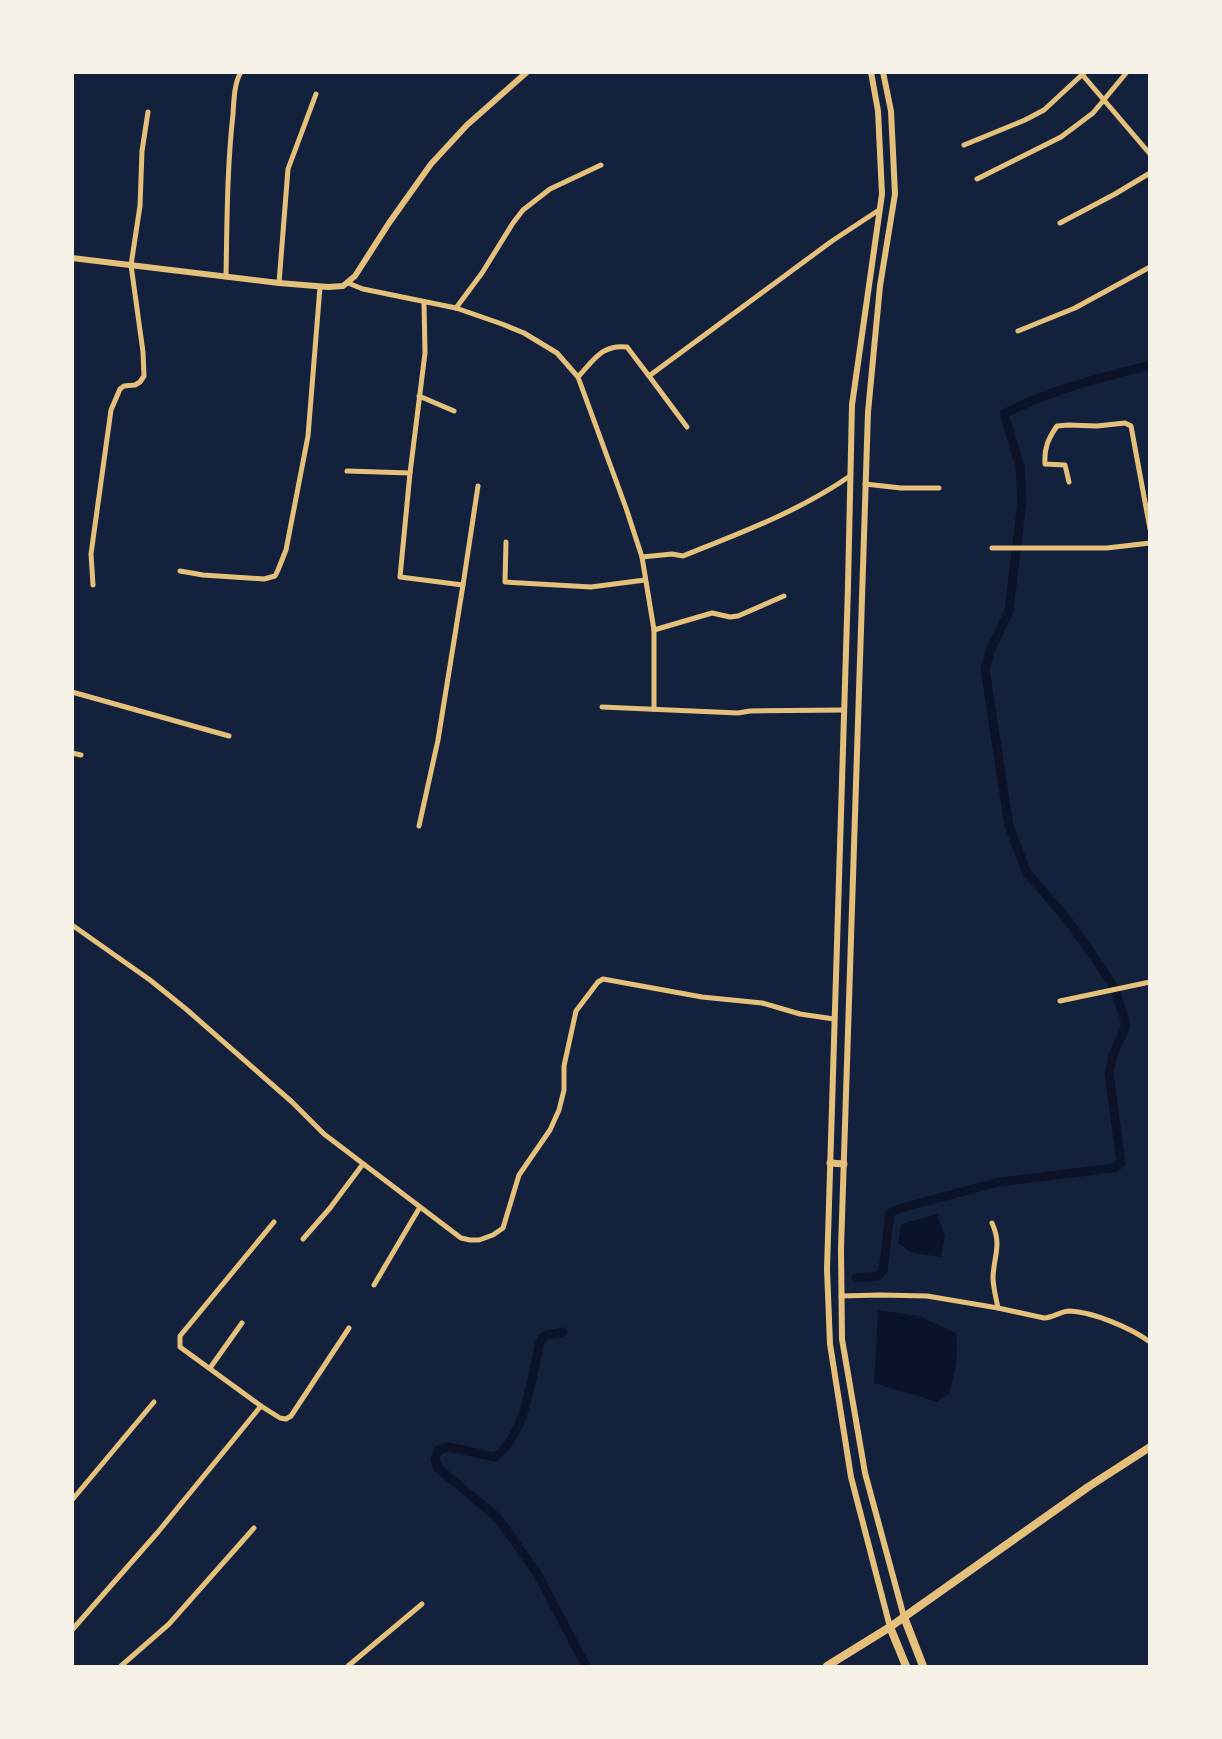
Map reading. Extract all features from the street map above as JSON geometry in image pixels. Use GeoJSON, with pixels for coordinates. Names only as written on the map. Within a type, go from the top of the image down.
{"type":"FeatureCollection","features":[{"type":"Feature","properties":{"kind":"main road"},"geometry":{"type":"LineString","coordinates":[[830,1163],[844,1164]]}},
{"type":"Feature","properties":{"kind":"main road"},"geometry":{"type":"LineString","coordinates":[[827,1666],[890,1627],[1088,1487],[1150,1447]]}},
{"type":"Feature","properties":{"kind":"main road"},"geometry":{"type":"LineString","coordinates":[[904,1617],[923,1666]]}},
{"type":"Feature","properties":{"kind":"main road"},"geometry":{"type":"LineString","coordinates":[[890,1627],[906,1666]]}},
{"type":"Feature","properties":{"kind":"street"},"geometry":{"type":"LineString","coordinates":[[226,277],[227,174],[234,101],[238,77],[241,72]]}},
{"type":"Feature","properties":{"kind":"street"},"geometry":{"type":"LineString","coordinates":[[72,258],[279,283],[336,287],[348,282],[355,276],[389,223],[431,164],[467,125],[527,72]]}},
{"type":"Feature","properties":{"kind":"street"},"geometry":{"type":"LineString","coordinates":[[871,72],[878,111],[882,194],[852,405],[827,1250],[830,1344],[851,1477],[890,1627]]}},
{"type":"Feature","properties":{"kind":"street"},"geometry":{"type":"LineString","coordinates":[[884,72],[891,111],[895,194],[880,286],[868,412],[841,1296],[842,1340],[865,1473],[904,1617]]}},
{"type":"Feature","properties":{"kind":"street"},"geometry":{"type":"LineString","coordinates":[[977,179],[1060,137],[1093,114],[1127,72]]}},
{"type":"Feature","properties":{"kind":"street"},"geometry":{"type":"LineString","coordinates":[[964,145],[1025,120],[1044,110],[1082,73],[1103,101],[1150,154]]}},
{"type":"Feature","properties":{"kind":"street"},"geometry":{"type":"LineString","coordinates":[[279,283],[288,169],[316,94]]}},
{"type":"Feature","properties":{"kind":"street"},"geometry":{"type":"LineString","coordinates":[[93,586],[91,554],[111,410],[120,389],[124,386],[140,382],[144,376],[143,352],[131,265],[140,206],[142,151],[148,112]]}},
{"type":"Feature","properties":{"kind":"street"},"geometry":{"type":"LineString","coordinates":[[456,308],[482,273],[523,210],[550,189],[601,165]]}},
{"type":"Feature","properties":{"kind":"street"},"geometry":{"type":"LineString","coordinates":[[1060,223],[1116,194],[1150,173]]}},
{"type":"Feature","properties":{"kind":"street"},"geometry":{"type":"LineString","coordinates":[[649,376],[832,241],[879,210]]}},
{"type":"Feature","properties":{"kind":"street"},"geometry":{"type":"LineString","coordinates":[[1018,331],[1075,308],[1150,267]]}},
{"type":"Feature","properties":{"kind":"street"},"geometry":{"type":"LineString","coordinates":[[348,282],[363,289],[456,308],[524,333],[556,353],[578,377],[642,556],[654,630],[654,709]]}},
{"type":"Feature","properties":{"kind":"street"},"geometry":{"type":"LineString","coordinates":[[180,570],[203,575],[264,579],[274,576],[278,570],[286,550],[308,436],[320,287]]}},
{"type":"Feature","properties":{"kind":"street"},"geometry":{"type":"LineString","coordinates":[[424,302],[424,353],[400,577],[464,585]]}},
{"type":"Feature","properties":{"kind":"street"},"geometry":{"type":"LineString","coordinates":[[578,377],[604,350],[616,346],[627,347],[687,427]]}},
{"type":"Feature","properties":{"kind":"street"},"geometry":{"type":"LineString","coordinates":[[419,396],[454,411]]}},
{"type":"Feature","properties":{"kind":"street"},"geometry":{"type":"LineString","coordinates":[[1069,482],[1065,464],[1045,464],[1044,451],[1057,426],[1097,426],[1125,423],[1131,426],[1150,529]]}},
{"type":"Feature","properties":{"kind":"street"},"geometry":{"type":"LineString","coordinates":[[346,471],[410,473]]}},
{"type":"Feature","properties":{"kind":"street"},"geometry":{"type":"LineString","coordinates":[[642,556],[672,554],[683,556],[761,526],[813,500],[850,476]]}},
{"type":"Feature","properties":{"kind":"street"},"geometry":{"type":"LineString","coordinates":[[865,484],[901,488],[939,488]]}},
{"type":"Feature","properties":{"kind":"street"},"geometry":{"type":"LineString","coordinates":[[419,826],[438,740],[464,585],[478,486]]}},
{"type":"Feature","properties":{"kind":"street"},"geometry":{"type":"LineString","coordinates":[[506,542],[505,582],[591,587],[645,580]]}},
{"type":"Feature","properties":{"kind":"street"},"geometry":{"type":"LineString","coordinates":[[992,548],[1106,548],[1150,543]]}},
{"type":"Feature","properties":{"kind":"street"},"geometry":{"type":"LineString","coordinates":[[654,630],[712,612],[730,617],[738,616],[784,596]]}},
{"type":"Feature","properties":{"kind":"street"},"geometry":{"type":"LineString","coordinates":[[72,692],[229,736]]}},
{"type":"Feature","properties":{"kind":"street"},"geometry":{"type":"LineString","coordinates":[[602,707],[738,713],[750,711],[844,710]]}},
{"type":"Feature","properties":{"kind":"street"},"geometry":{"type":"LineString","coordinates":[[72,752],[82,755]]}},
{"type":"Feature","properties":{"kind":"street"},"geometry":{"type":"LineString","coordinates":[[72,925],[150,980],[186,1009],[292,1102],[324,1134],[462,1238],[470,1240],[479,1240],[493,1235],[502,1228],[519,1175],[550,1130],[559,1110],[564,1090],[564,1066],[576,1011],[598,982],[603,979],[702,997],[762,1003],[800,1014],[834,1019]]}},
{"type":"Feature","properties":{"kind":"street"},"geometry":{"type":"LineString","coordinates":[[1060,1001],[1150,982]]}},
{"type":"Feature","properties":{"kind":"street"},"geometry":{"type":"LineString","coordinates":[[303,1239],[330,1208],[363,1164]]}},
{"type":"Feature","properties":{"kind":"street"},"geometry":{"type":"LineString","coordinates":[[374,1285],[420,1207]]}},
{"type":"Feature","properties":{"kind":"street"},"geometry":{"type":"LineString","coordinates":[[274,1222],[180,1336],[180,1347],[261,1406],[280,1418],[286,1419],[291,1416],[350,1328]]}},
{"type":"Feature","properties":{"kind":"street"},"geometry":{"type":"LineString","coordinates":[[992,1223],[996,1230],[998,1251],[993,1277],[998,1308]]}},
{"type":"Feature","properties":{"kind":"street"},"geometry":{"type":"LineString","coordinates":[[841,1296],[928,1296],[1044,1318],[1050,1318],[1063,1312],[1077,1312],[1095,1316],[1121,1326],[1150,1342]]}},
{"type":"Feature","properties":{"kind":"street"},"geometry":{"type":"LineString","coordinates":[[210,1368],[242,1324]]}},
{"type":"Feature","properties":{"kind":"street"},"geometry":{"type":"LineString","coordinates":[[72,1500],[154,1402]]}},
{"type":"Feature","properties":{"kind":"street"},"geometry":{"type":"LineString","coordinates":[[72,1630],[158,1532],[261,1406]]}},
{"type":"Feature","properties":{"kind":"street"},"geometry":{"type":"LineString","coordinates":[[121,1666],[169,1624],[254,1528]]}},
{"type":"Feature","properties":{"kind":"street"},"geometry":{"type":"LineString","coordinates":[[348,1666],[422,1604]]}},
{"type":"Feature","properties":{"kind":"water"},"geometry":{"type":"Polygon","coordinates":[[[937,1214],[945,1236],[941,1257],[912,1253],[898,1243],[901,1224],[937,1214]]]}},
{"type":"Feature","properties":{"kind":"water"},"geometry":{"type":"Polygon","coordinates":[[[878,1310],[919,1316],[956,1333],[956,1364],[949,1394],[937,1402],[874,1383],[878,1310]]]}},
{"type":"Feature","properties":{"kind":"waterway"},"geometry":{"type":"LineString","coordinates":[[1113,985],[1068,920],[1027,873],[1009,826],[985,669],[990,651],[1009,611],[1022,501],[1020,466],[1004,414],[1057,391],[1150,365]]}},
{"type":"Feature","properties":{"kind":"waterway"},"geometry":{"type":"LineString","coordinates":[[856,1278],[878,1276],[883,1271],[890,1213],[901,1208],[999,1182],[1114,1168],[1121,1163],[1109,1073],[1113,1055],[1125,1028],[1125,1020],[1116,993]]}},
{"type":"Feature","properties":{"kind":"waterway"},"geometry":{"type":"LineString","coordinates":[[563,1332],[545,1336],[540,1341],[529,1394],[519,1423],[505,1448],[495,1457],[449,1447],[438,1450],[435,1459],[438,1468],[498,1518],[538,1575],[586,1666]]}}]}
